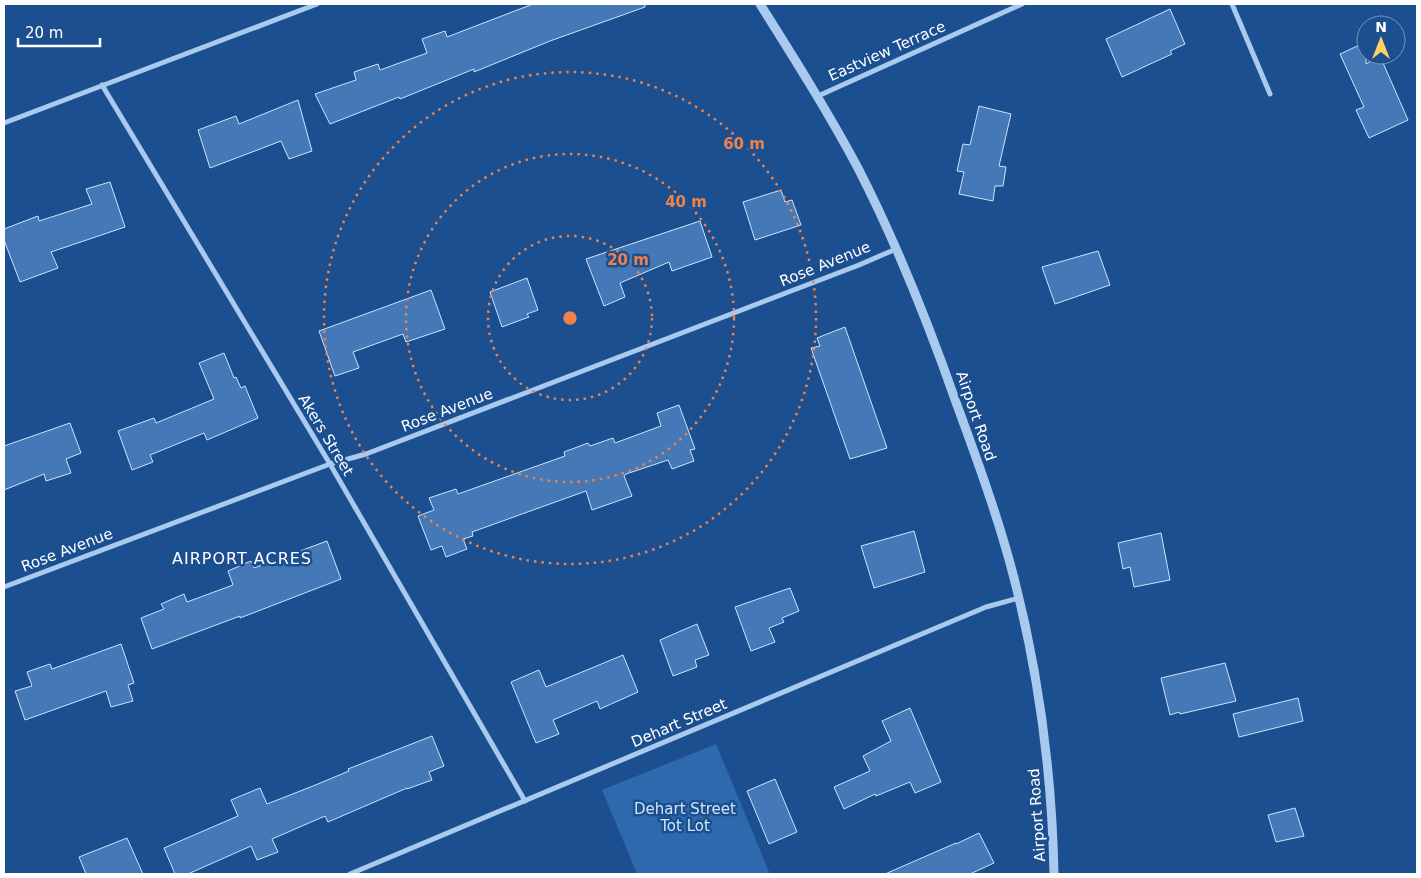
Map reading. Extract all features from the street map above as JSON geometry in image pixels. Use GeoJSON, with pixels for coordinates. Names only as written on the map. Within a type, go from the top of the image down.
{"type":"FeatureCollection","features":[{"type":"Feature","properties":{"kind":"street"},"geometry":{"type":"LineString","coordinates":[[4,122],[317,4]]}},
{"type":"Feature","properties":{"kind":"street","name":"Airport Road"},"geometry":{"type":"LineString","coordinates":[[760,4],[818,96],[858,169],[896,249],[942,362],[976,458],[1014,577],[1040,708],[1053,826],[1054,874]]}},
{"type":"Feature","properties":{"kind":"street","name":"Eastview Terrace"},"geometry":{"type":"LineString","coordinates":[[818,96],[1022,4]]}},
{"type":"Feature","properties":{"kind":"street"},"geometry":{"type":"LineString","coordinates":[[1232,4],[1270,94]]}},
{"type":"Feature","properties":{"kind":"street","name":"Akers Street"},"geometry":{"type":"LineString","coordinates":[[102,85],[330,464],[525,801]]}},
{"type":"Feature","properties":{"kind":"street","name":"Rose Avenue"},"geometry":{"type":"LineString","coordinates":[[4,587],[330,464],[375,451],[859,265],[896,249]]}},
{"type":"Feature","properties":{"kind":"street","name":"Dehart Street"},"geometry":{"type":"LineString","coordinates":[[350,874],[986,607],[1019,598]]}},
{"type":"Feature","properties":{"kind":"green space","name":"Dehart Street Tot Lot"},"geometry":{"type":"Polygon","coordinates":[[[716,744],[770,874],[637,874],[602,790],[716,744]]]}},
{"type":"Feature","properties":{"kind":"building"},"geometry":{"type":"Polygon","coordinates":[[[533,4],[645,4],[645,7],[330,124],[315,94],[356,80],[354,72],[378,64],[380,70],[427,53],[422,39],[445,31],[447,37],[533,4]]]}},
{"type":"Feature","properties":{"kind":"building"},"geometry":{"type":"Polygon","coordinates":[[[1170,9],[1185,44],[1170,51],[1172,54],[1122,77],[1106,39],[1170,9]]]}},
{"type":"Feature","properties":{"kind":"building"},"geometry":{"type":"Polygon","coordinates":[[[1356,47],[1356,65],[1384,65],[1408,120],[1369,138],[1356,110],[1364,107],[1340,54],[1356,47]]]}},
{"type":"Feature","properties":{"kind":"building"},"geometry":{"type":"Polygon","coordinates":[[[298,100],[312,151],[289,159],[281,141],[210,168],[198,130],[236,116],[239,124],[298,100]]]}},
{"type":"Feature","properties":{"kind":"building"},"geometry":{"type":"Polygon","coordinates":[[[979,106],[1011,114],[999,166],[1006,167],[1003,186],[995,186],[993,201],[959,194],[964,172],[957,171],[963,144],[970,145],[979,106]]]}},
{"type":"Feature","properties":{"kind":"building"},"geometry":{"type":"Polygon","coordinates":[[[110,182],[125,227],[51,252],[58,268],[20,282],[4,240],[4,229],[38,216],[39,221],[92,204],[86,189],[110,182]]]}},
{"type":"Feature","properties":{"kind":"building"},"geometry":{"type":"Polygon","coordinates":[[[781,190],[785,202],[792,200],[801,225],[755,240],[743,202],[781,190]]]}},
{"type":"Feature","properties":{"kind":"building"},"geometry":{"type":"Polygon","coordinates":[[[700,221],[712,257],[672,271],[669,262],[620,283],[625,297],[604,306],[586,259],[700,221]]]}},
{"type":"Feature","properties":{"kind":"building"},"geometry":{"type":"Polygon","coordinates":[[[1098,251],[1110,285],[1055,304],[1042,267],[1098,251]]]}},
{"type":"Feature","properties":{"kind":"building"},"geometry":{"type":"Polygon","coordinates":[[[527,278],[538,310],[527,314],[529,317],[502,327],[490,292],[527,278]]]}},
{"type":"Feature","properties":{"kind":"building"},"geometry":{"type":"Polygon","coordinates":[[[431,290],[445,329],[406,342],[403,334],[353,352],[359,368],[335,376],[319,331],[431,290]]]}},
{"type":"Feature","properties":{"kind":"building"},"geometry":{"type":"Polygon","coordinates":[[[845,327],[887,448],[850,459],[811,348],[820,346],[817,338],[845,327]]]}},
{"type":"Feature","properties":{"kind":"building"},"geometry":{"type":"Polygon","coordinates":[[[224,353],[234,378],[236,377],[241,388],[245,386],[258,418],[207,440],[204,433],[150,455],[153,462],[132,470],[118,431],[154,418],[156,423],[214,399],[199,363],[224,353]]]}},
{"type":"Feature","properties":{"kind":"building"},"geometry":{"type":"Polygon","coordinates":[[[679,405],[695,449],[690,450],[694,461],[672,469],[668,460],[626,474],[624,476],[632,496],[592,510],[586,491],[472,532],[473,536],[463,539],[467,549],[446,557],[442,546],[431,550],[418,516],[434,510],[429,498],[456,489],[458,494],[565,456],[564,452],[588,443],[590,446],[613,438],[615,443],[661,426],[657,413],[679,405]]]}},
{"type":"Feature","properties":{"kind":"building"},"geometry":{"type":"Polygon","coordinates":[[[70,423],[81,453],[66,459],[71,473],[46,481],[44,474],[4,490],[4,446],[70,423]]]}},
{"type":"Feature","properties":{"kind":"building"},"geometry":{"type":"Polygon","coordinates":[[[914,531],[925,572],[874,588],[861,546],[914,531]]]}},
{"type":"Feature","properties":{"kind":"building"},"geometry":{"type":"Polygon","coordinates":[[[1161,533],[1170,580],[1134,587],[1130,567],[1123,569],[1118,543],[1161,533]]]}},
{"type":"Feature","properties":{"kind":"building"},"geometry":{"type":"Polygon","coordinates":[[[327,541],[341,579],[152,649],[141,618],[164,609],[161,604],[184,594],[187,602],[233,585],[228,571],[251,561],[254,568],[327,541]]]}},
{"type":"Feature","properties":{"kind":"building"},"geometry":{"type":"Polygon","coordinates":[[[790,588],[799,611],[782,618],[784,622],[769,628],[775,642],[751,651],[735,607],[790,588]]]}},
{"type":"Feature","properties":{"kind":"building"},"geometry":{"type":"Polygon","coordinates":[[[697,624],[709,655],[695,660],[697,667],[673,676],[660,640],[697,624]]]}},
{"type":"Feature","properties":{"kind":"building"},"geometry":{"type":"Polygon","coordinates":[[[121,644],[134,683],[128,685],[133,701],[111,707],[106,691],[25,720],[15,691],[32,686],[27,672],[50,664],[52,669],[121,644]]]}},
{"type":"Feature","properties":{"kind":"building"},"geometry":{"type":"Polygon","coordinates":[[[623,655],[638,692],[600,709],[597,701],[553,720],[559,734],[536,743],[511,682],[539,670],[546,687],[623,655]]]}},
{"type":"Feature","properties":{"kind":"building"},"geometry":{"type":"Polygon","coordinates":[[[1225,663],[1236,701],[1170,715],[1161,678],[1225,663]]]}},
{"type":"Feature","properties":{"kind":"building"},"geometry":{"type":"Polygon","coordinates":[[[1298,698],[1303,721],[1239,737],[1233,714],[1298,698]]]}},
{"type":"Feature","properties":{"kind":"building"},"geometry":{"type":"Polygon","coordinates":[[[910,708],[941,782],[915,793],[910,782],[876,796],[875,794],[844,809],[834,787],[870,771],[863,756],[891,741],[882,721],[910,708]]]}},
{"type":"Feature","properties":{"kind":"building"},"geometry":{"type":"Polygon","coordinates":[[[432,736],[444,766],[429,772],[432,780],[407,788],[328,822],[325,816],[272,839],[278,852],[257,860],[251,846],[188,874],[175,874],[164,848],[238,816],[231,800],[260,788],[267,804],[432,736]]]}},
{"type":"Feature","properties":{"kind":"building"},"geometry":{"type":"Polygon","coordinates":[[[775,779],[797,832],[769,844],[747,791],[775,779]]]}},
{"type":"Feature","properties":{"kind":"building"},"geometry":{"type":"Polygon","coordinates":[[[1295,808],[1304,836],[1276,842],[1268,815],[1295,808]]]}},
{"type":"Feature","properties":{"kind":"building"},"geometry":{"type":"Polygon","coordinates":[[[979,833],[994,863],[970,874],[885,874],[956,844],[979,833]]]}},
{"type":"Feature","properties":{"kind":"building"},"geometry":{"type":"Polygon","coordinates":[[[127,838],[143,874],[86,874],[79,857],[127,838]]]}},
{"type":"Feature","properties":{"kind":"district","name":"AIRPORT ACRES"},"geometry":{"type":"Point","coordinates":[242,558]}}]}
